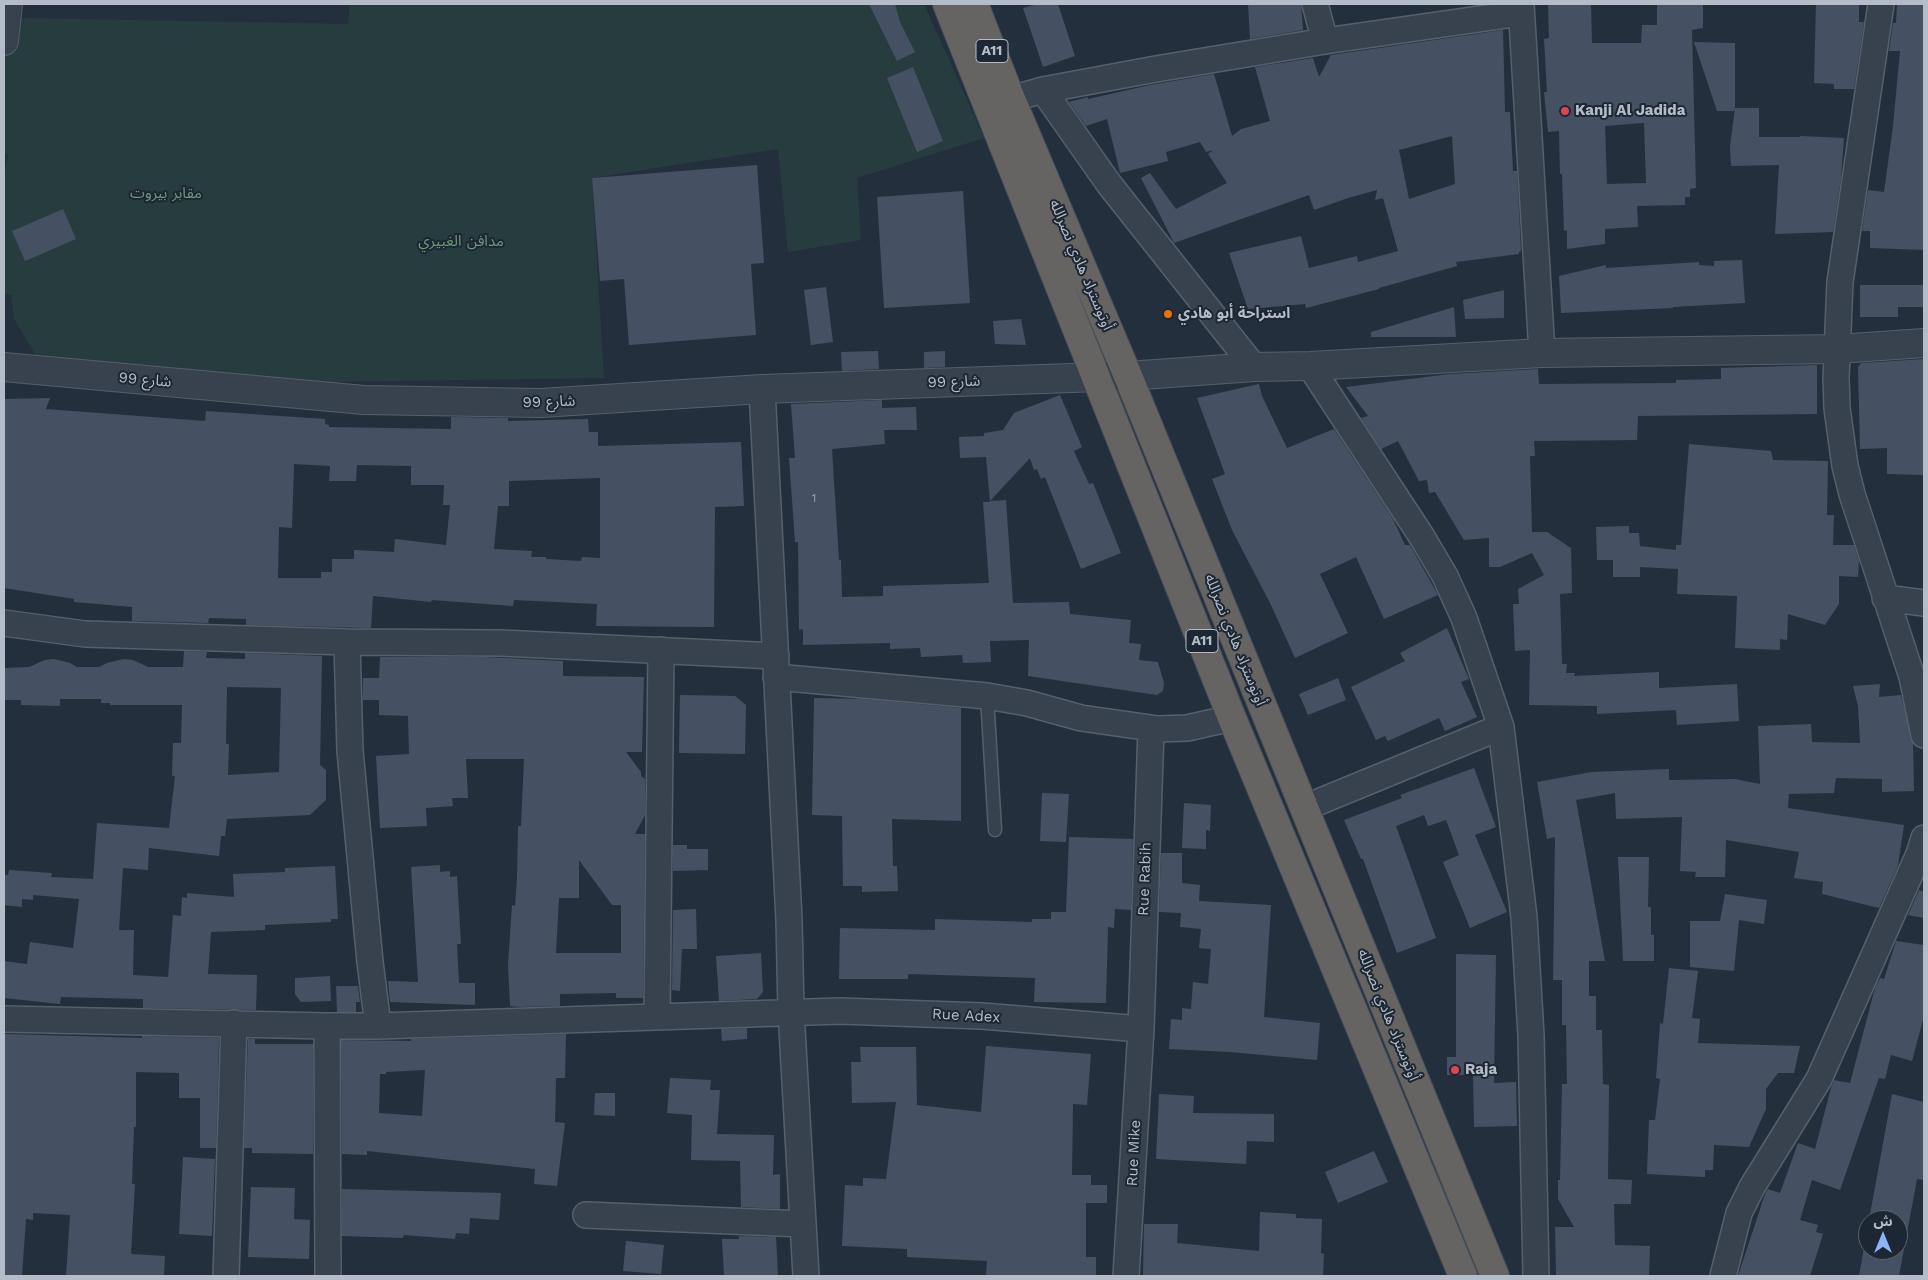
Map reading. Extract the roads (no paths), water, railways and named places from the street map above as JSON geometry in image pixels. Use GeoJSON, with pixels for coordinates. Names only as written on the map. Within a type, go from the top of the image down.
{"type":"FeatureCollection","features":[{"type":"Feature","properties":{"kind":"highway","name":"أوتوستراد هادي نصرالله"},"geometry":{"type":"LineString","coordinates":[[947,4],[1232,718],[1463,1276]]}},
{"type":"Feature","properties":{"kind":"highway","name":"أوتوستراد هادي نصرالله"},"geometry":{"type":"LineString","coordinates":[[974,4],[1011,99],[1128,376],[1495,1276]]}},
{"type":"Feature","properties":{"kind":"street"},"geometry":{"type":"LineString","coordinates":[[4,41],[8,4]]}},
{"type":"Feature","properties":{"kind":"street"},"geometry":{"type":"LineString","coordinates":[[1315,4],[1325,41]]}},
{"type":"Feature","properties":{"kind":"street"},"geometry":{"type":"LineString","coordinates":[[1881,4],[1840,282],[1837,408],[1845,466],[1852,494],[1912,677],[1924,735]]}},
{"type":"Feature","properties":{"kind":"street"},"geometry":{"type":"LineString","coordinates":[[1011,99],[1043,90],[1521,8],[1542,353]]}},
{"type":"Feature","properties":{"kind":"street"},"geometry":{"type":"LineString","coordinates":[[1043,90],[1109,184],[1254,367]]}},
{"type":"Feature","properties":{"kind":"street","name":"شارع 99"},"geometry":{"type":"LineString","coordinates":[[4,367],[364,400],[541,403],[762,390],[1128,376],[1254,367],[1310,366],[1542,353],[1838,349],[1924,342]]}},
{"type":"Feature","properties":{"kind":"street"},"geometry":{"type":"LineString","coordinates":[[1310,366],[1422,537],[1445,576],[1464,618],[1501,727],[1524,918],[1531,1035],[1536,1276]]}},
{"type":"Feature","properties":{"kind":"street"},"geometry":{"type":"LineString","coordinates":[[762,390],[789,920],[791,1011],[806,1276]]}},
{"type":"Feature","properties":{"kind":"street"},"geometry":{"type":"LineString","coordinates":[[1885,598],[1924,603]]}},
{"type":"Feature","properties":{"kind":"street"},"geometry":{"type":"LineString","coordinates":[[4,623],[85,634],[347,642],[501,643],[661,650],[987,696],[1028,703],[1081,718],[1151,729],[1187,728],[1232,718]]}},
{"type":"Feature","properties":{"kind":"street"},"geometry":{"type":"LineString","coordinates":[[347,642],[350,751],[378,1026]]}},
{"type":"Feature","properties":{"kind":"street"},"geometry":{"type":"LineString","coordinates":[[656,1016],[661,650]]}},
{"type":"Feature","properties":{"kind":"street"},"geometry":{"type":"LineString","coordinates":[[1304,808],[1501,727]]}},
{"type":"Feature","properties":{"kind":"street","name":"Rue Rabih"},"geometry":{"type":"LineString","coordinates":[[1140,1029],[1151,729]]}},
{"type":"Feature","properties":{"kind":"street"},"geometry":{"type":"LineString","coordinates":[[1722,1276],[1734,1227],[1742,1206],[1819,1079],[1919,854],[1924,838]]}},
{"type":"Feature","properties":{"kind":"street","name":"Rue Adex"},"geometry":{"type":"LineString","coordinates":[[4,1019],[378,1026],[791,1011],[840,1011],[982,1016],[1140,1029]]}},
{"type":"Feature","properties":{"kind":"street"},"geometry":{"type":"LineString","coordinates":[[226,1276],[234,1023]]}},
{"type":"Feature","properties":{"kind":"street"},"geometry":{"type":"LineString","coordinates":[[327,1026],[328,1276]]}},
{"type":"Feature","properties":{"kind":"street","name":"Rue Mike"},"geometry":{"type":"LineString","coordinates":[[1126,1276],[1140,1029]]}},
{"type":"Feature","properties":{"kind":"street"},"geometry":{"type":"LineString","coordinates":[[586,1215],[803,1224]]}},
{"type":"Feature","properties":{"kind":"lane"},"geometry":{"type":"LineString","coordinates":[[987,696],[995,830]]}},
{"type":"Feature","properties":{"kind":"place","name":"Kanji Al Jadida"},"geometry":{"type":"Point","coordinates":[1565,111]}},
{"type":"Feature","properties":{"kind":"place","name":"استراحة أبو هادي"},"geometry":{"type":"Point","coordinates":[1168,314]}},
{"type":"Feature","properties":{"kind":"place","name":"Raja"},"geometry":{"type":"Point","coordinates":[1455,1070]}},
{"type":"Feature","properties":{"kind":"park label","name":"مقابر بيروت"},"geometry":{"type":"Point","coordinates":[166,194]}},
{"type":"Feature","properties":{"kind":"park label","name":"مدافن الغبيري"},"geometry":{"type":"Point","coordinates":[461,242]}}]}
